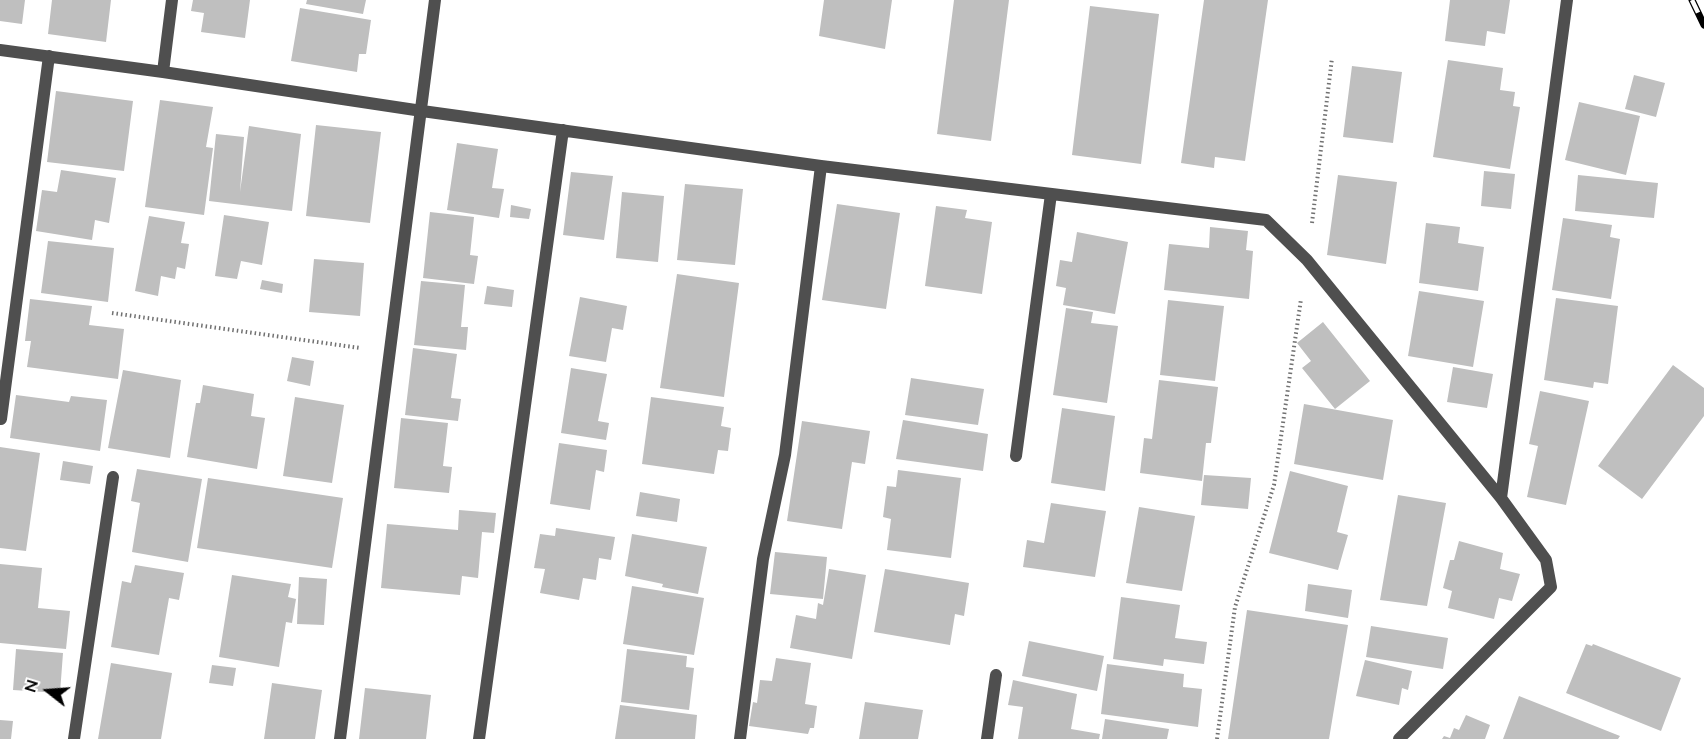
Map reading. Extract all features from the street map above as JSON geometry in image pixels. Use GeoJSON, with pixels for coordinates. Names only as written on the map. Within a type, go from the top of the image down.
{"type":"FeatureCollection","features":[{"type":"Feature","properties":{"kind":"street"},"geometry":{"type":"LineString","coordinates":[[163,72],[172,0]]}},
{"type":"Feature","properties":{"kind":"street"},"geometry":{"type":"LineString","coordinates":[[340,739],[435,0]]}},
{"type":"Feature","properties":{"kind":"street"},"geometry":{"type":"LineString","coordinates":[[1501,498],[1567,0]]}},
{"type":"Feature","properties":{"kind":"street"},"geometry":{"type":"LineString","coordinates":[[0,50],[821,166],[1266,220],[1307,260],[1501,498],[1546,560],[1551,587],[1399,739]]}},
{"type":"Feature","properties":{"kind":"street"},"geometry":{"type":"LineString","coordinates":[[1,419],[49,56]]}},
{"type":"Feature","properties":{"kind":"street"},"geometry":{"type":"LineString","coordinates":[[479,739],[563,130]]}},
{"type":"Feature","properties":{"kind":"street"},"geometry":{"type":"LineString","coordinates":[[740,739],[763,559],[785,455],[821,166]]}},
{"type":"Feature","properties":{"kind":"street"},"geometry":{"type":"LineString","coordinates":[[1016,456],[1051,194]]}},
{"type":"Feature","properties":{"kind":"street"},"geometry":{"type":"LineString","coordinates":[[74,739],[113,477]]}},
{"type":"Feature","properties":{"kind":"street"},"geometry":{"type":"LineString","coordinates":[[987,739],[996,675]]}},
{"type":"Feature","properties":{"kind":"path"},"geometry":{"type":"LineString","coordinates":[[1216,739],[1235,607],[1274,485],[1307,260],[1332,58]]}},
{"type":"Feature","properties":{"kind":"path"},"geometry":{"type":"LineString","coordinates":[[112,313],[390,353]]}},
{"type":"Feature","properties":{"kind":"building"},"geometry":{"type":"Polygon","coordinates":[[[0,0],[25,0],[22,24],[0,21],[0,0]]]}},
{"type":"Feature","properties":{"kind":"building"},"geometry":{"type":"Polygon","coordinates":[[[52,0],[111,0],[106,42],[48,34],[52,0]]]}},
{"type":"Feature","properties":{"kind":"building"},"geometry":{"type":"Polygon","coordinates":[[[193,0],[250,0],[245,38],[201,32],[204,13],[191,11],[193,0]]]}},
{"type":"Feature","properties":{"kind":"building"},"geometry":{"type":"Polygon","coordinates":[[[307,0],[366,0],[363,14],[306,4],[307,0]]]}},
{"type":"Feature","properties":{"kind":"building"},"geometry":{"type":"Polygon","coordinates":[[[824,0],[892,0],[885,49],[819,36],[824,0]]]}},
{"type":"Feature","properties":{"kind":"building"},"geometry":{"type":"Polygon","coordinates":[[[954,0],[1009,0],[991,141],[937,134],[954,0]]]}},
{"type":"Feature","properties":{"kind":"building"},"geometry":{"type":"Polygon","coordinates":[[[1204,0],[1268,0],[1245,161],[1215,157],[1214,168],[1181,163],[1204,0]]]}},
{"type":"Feature","properties":{"kind":"building"},"geometry":{"type":"Polygon","coordinates":[[[1450,0],[1510,0],[1505,34],[1487,31],[1485,46],[1445,41],[1450,0]]]}},
{"type":"Feature","properties":{"kind":"building"},"geometry":{"type":"Polygon","coordinates":[[[1090,6],[1159,14],[1141,164],[1072,155],[1090,6]]]}},
{"type":"Feature","properties":{"kind":"building"},"geometry":{"type":"Polygon","coordinates":[[[300,8],[371,20],[366,54],[359,54],[357,72],[291,61],[300,8]]]}},
{"type":"Feature","properties":{"kind":"building"},"geometry":{"type":"Polygon","coordinates":[[[1448,60],[1503,68],[1500,90],[1515,92],[1513,106],[1520,107],[1510,169],[1433,157],[1448,60]]]}},
{"type":"Feature","properties":{"kind":"building"},"geometry":{"type":"Polygon","coordinates":[[[1352,66],[1402,72],[1393,143],[1343,137],[1352,66]]]}},
{"type":"Feature","properties":{"kind":"building"},"geometry":{"type":"Polygon","coordinates":[[[1634,75],[1665,83],[1656,117],[1625,109],[1634,75]]]}},
{"type":"Feature","properties":{"kind":"building"},"geometry":{"type":"Polygon","coordinates":[[[56,91],[133,101],[124,171],[47,162],[56,91]]]}},
{"type":"Feature","properties":{"kind":"building"},"geometry":{"type":"Polygon","coordinates":[[[160,100],[213,107],[206,147],[213,148],[204,215],[145,207],[160,100]]]}},
{"type":"Feature","properties":{"kind":"building"},"geometry":{"type":"Polygon","coordinates":[[[1579,102],[1640,116],[1626,175],[1565,160],[1579,102]]]}},
{"type":"Feature","properties":{"kind":"building"},"geometry":{"type":"Polygon","coordinates":[[[316,125],[381,132],[370,223],[306,216],[316,125]]]}},
{"type":"Feature","properties":{"kind":"building"},"geometry":{"type":"Polygon","coordinates":[[[249,126],[301,134],[292,211],[209,201],[216,134],[244,137],[240,192],[249,126]]]}},
{"type":"Feature","properties":{"kind":"building"},"geometry":{"type":"Polygon","coordinates":[[[457,143],[498,149],[492,188],[504,189],[499,218],[447,210],[457,143]]]}},
{"type":"Feature","properties":{"kind":"building"},"geometry":{"type":"Polygon","coordinates":[[[61,170],[116,178],[109,223],[95,220],[92,240],[36,231],[42,190],[57,192],[61,170]]]}},
{"type":"Feature","properties":{"kind":"building"},"geometry":{"type":"Polygon","coordinates":[[[1484,171],[1515,174],[1511,209],[1481,206],[1484,171]]]}},
{"type":"Feature","properties":{"kind":"building"},"geometry":{"type":"Polygon","coordinates":[[[571,172],[613,176],[604,240],[563,235],[571,172]]]}},
{"type":"Feature","properties":{"kind":"building"},"geometry":{"type":"Polygon","coordinates":[[[1338,175],[1397,182],[1386,264],[1327,255],[1338,175]]]}},
{"type":"Feature","properties":{"kind":"building"},"geometry":{"type":"Polygon","coordinates":[[[1578,175],[1658,183],[1654,218],[1575,211],[1578,175]]]}},
{"type":"Feature","properties":{"kind":"building"},"geometry":{"type":"Polygon","coordinates":[[[685,184],[743,189],[735,265],[677,260],[685,184]]]}},
{"type":"Feature","properties":{"kind":"building"},"geometry":{"type":"Polygon","coordinates":[[[622,192],[664,196],[658,262],[616,258],[622,192]]]}},
{"type":"Feature","properties":{"kind":"building"},"geometry":{"type":"Polygon","coordinates":[[[837,204],[900,213],[886,309],[822,300],[837,204]]]}},
{"type":"Feature","properties":{"kind":"building"},"geometry":{"type":"Polygon","coordinates":[[[511,205],[531,209],[529,219],[510,217],[511,205]]]}},
{"type":"Feature","properties":{"kind":"building"},"geometry":{"type":"Polygon","coordinates":[[[936,206],[967,210],[965,218],[992,222],[982,294],[925,286],[936,206]]]}},
{"type":"Feature","properties":{"kind":"building"},"geometry":{"type":"Polygon","coordinates":[[[430,212],[474,217],[470,255],[478,256],[474,284],[423,278],[430,212]]]}},
{"type":"Feature","properties":{"kind":"building"},"geometry":{"type":"Polygon","coordinates":[[[224,215],[269,222],[262,265],[241,261],[237,279],[215,276],[224,215]]]}},
{"type":"Feature","properties":{"kind":"building"},"geometry":{"type":"Polygon","coordinates":[[[149,216],[185,222],[181,243],[189,244],[185,269],[177,267],[175,279],[161,276],[158,296],[135,291],[149,216]]]}},
{"type":"Feature","properties":{"kind":"building"},"geometry":{"type":"Polygon","coordinates":[[[1563,218],[1612,225],[1610,237],[1620,239],[1611,299],[1552,290],[1563,218]]]}},
{"type":"Feature","properties":{"kind":"building"},"geometry":{"type":"Polygon","coordinates":[[[1426,223],[1460,227],[1458,243],[1484,247],[1478,291],[1419,283],[1426,223]]]}},
{"type":"Feature","properties":{"kind":"building"},"geometry":{"type":"Polygon","coordinates":[[[1210,227],[1248,231],[1246,250],[1253,251],[1249,299],[1164,290],[1169,244],[1209,248],[1210,227]]]}},
{"type":"Feature","properties":{"kind":"building"},"geometry":{"type":"Polygon","coordinates":[[[1077,232],[1128,242],[1115,314],[1063,305],[1066,288],[1056,286],[1060,260],[1072,262],[1077,232]]]}},
{"type":"Feature","properties":{"kind":"building"},"geometry":{"type":"Polygon","coordinates":[[[48,241],[114,248],[108,302],[41,293],[48,241]]]}},
{"type":"Feature","properties":{"kind":"building"},"geometry":{"type":"Polygon","coordinates":[[[314,259],[364,263],[360,316],[309,312],[314,259]]]}},
{"type":"Feature","properties":{"kind":"building"},"geometry":{"type":"Polygon","coordinates":[[[677,274],[739,283],[724,397],[660,388],[677,274]]]}},
{"type":"Feature","properties":{"kind":"building"},"geometry":{"type":"Polygon","coordinates":[[[262,280],[283,284],[282,293],[260,289],[262,280]]]}},
{"type":"Feature","properties":{"kind":"building"},"geometry":{"type":"Polygon","coordinates":[[[421,281],[465,285],[461,327],[468,327],[466,350],[414,345],[421,281]]]}},
{"type":"Feature","properties":{"kind":"building"},"geometry":{"type":"Polygon","coordinates":[[[487,286],[514,290],[512,307],[484,304],[487,286]]]}},
{"type":"Feature","properties":{"kind":"building"},"geometry":{"type":"Polygon","coordinates":[[[1419,291],[1484,301],[1473,367],[1408,356],[1419,291]]]}},
{"type":"Feature","properties":{"kind":"building"},"geometry":{"type":"Polygon","coordinates":[[[580,297],[627,306],[623,330],[612,328],[606,362],[569,356],[580,297]]]}},
{"type":"Feature","properties":{"kind":"building"},"geometry":{"type":"Polygon","coordinates":[[[1556,298],[1618,306],[1608,384],[1594,382],[1593,388],[1544,380],[1556,298]]]}},
{"type":"Feature","properties":{"kind":"building"},"geometry":{"type":"Polygon","coordinates":[[[30,299],[92,306],[89,325],[124,329],[118,379],[27,367],[31,341],[25,341],[30,299]]]}},
{"type":"Feature","properties":{"kind":"building"},"geometry":{"type":"Polygon","coordinates":[[[1168,300],[1224,306],[1215,381],[1160,375],[1168,300]]]}},
{"type":"Feature","properties":{"kind":"building"},"geometry":{"type":"Polygon","coordinates":[[[1066,308],[1093,312],[1091,323],[1118,326],[1107,403],[1053,395],[1066,308]]]}},
{"type":"Feature","properties":{"kind":"building"},"geometry":{"type":"Polygon","coordinates":[[[1323,322],[1370,381],[1335,409],[1302,368],[1311,361],[1297,343],[1323,322]]]}},
{"type":"Feature","properties":{"kind":"building"},"geometry":{"type":"Polygon","coordinates":[[[413,348],[457,354],[451,398],[461,399],[458,421],[405,415],[413,348]]]}},
{"type":"Feature","properties":{"kind":"building"},"geometry":{"type":"Polygon","coordinates":[[[292,357],[314,361],[310,386],[287,381],[292,357]]]}},
{"type":"Feature","properties":{"kind":"building"},"geometry":{"type":"Polygon","coordinates":[[[1673,365],[1704,388],[1704,416],[1642,499],[1598,466],[1673,365]]]}},
{"type":"Feature","properties":{"kind":"building"},"geometry":{"type":"Polygon","coordinates":[[[1453,367],[1493,374],[1487,408],[1447,402],[1453,367]]]}},
{"type":"Feature","properties":{"kind":"building"},"geometry":{"type":"Polygon","coordinates":[[[571,368],[607,374],[598,421],[609,423],[606,440],[561,433],[571,368]]]}},
{"type":"Feature","properties":{"kind":"building"},"geometry":{"type":"Polygon","coordinates":[[[123,370],[181,380],[170,458],[108,448],[123,370]]]}},
{"type":"Feature","properties":{"kind":"building"},"geometry":{"type":"Polygon","coordinates":[[[911,378],[984,389],[978,425],[905,415],[911,378]]]}},
{"type":"Feature","properties":{"kind":"building"},"geometry":{"type":"Polygon","coordinates":[[[1159,380],[1218,387],[1211,443],[1206,443],[1202,481],[1140,473],[1144,438],[1152,439],[1159,380]]]}},
{"type":"Feature","properties":{"kind":"building"},"geometry":{"type":"Polygon","coordinates":[[[203,385],[254,394],[251,416],[265,418],[257,469],[187,457],[196,403],[200,403],[203,385]]]}},
{"type":"Feature","properties":{"kind":"building"},"geometry":{"type":"Polygon","coordinates":[[[1540,391],[1589,401],[1566,505],[1527,497],[1538,446],[1529,444],[1540,391]]]}},
{"type":"Feature","properties":{"kind":"building"},"geometry":{"type":"Polygon","coordinates":[[[16,395],[69,402],[71,396],[107,400],[100,451],[10,438],[16,395]]]}},
{"type":"Feature","properties":{"kind":"building"},"geometry":{"type":"Polygon","coordinates":[[[295,397],[344,405],[332,483],[283,476],[295,397]]]}},
{"type":"Feature","properties":{"kind":"building"},"geometry":{"type":"Polygon","coordinates":[[[651,397],[724,407],[721,426],[731,428],[728,451],[718,450],[714,474],[642,464],[651,397]]]}},
{"type":"Feature","properties":{"kind":"building"},"geometry":{"type":"Polygon","coordinates":[[[1304,404],[1393,420],[1383,480],[1294,464],[1304,404]]]}},
{"type":"Feature","properties":{"kind":"building"},"geometry":{"type":"Polygon","coordinates":[[[1062,408],[1115,416],[1105,491],[1051,483],[1062,408]]]}},
{"type":"Feature","properties":{"kind":"building"},"geometry":{"type":"Polygon","coordinates":[[[401,418],[448,423],[443,466],[452,467],[449,493],[394,488],[401,418]]]}},
{"type":"Feature","properties":{"kind":"building"},"geometry":{"type":"Polygon","coordinates":[[[903,420],[988,434],[983,471],[896,459],[903,420]]]}},
{"type":"Feature","properties":{"kind":"building"},"geometry":{"type":"Polygon","coordinates":[[[802,421],[870,431],[865,464],[852,462],[842,529],[787,521],[802,421]]]}},
{"type":"Feature","properties":{"kind":"building"},"geometry":{"type":"Polygon","coordinates":[[[559,443],[607,450],[604,472],[596,470],[590,510],[550,504],[559,443]]]}},
{"type":"Feature","properties":{"kind":"building"},"geometry":{"type":"Polygon","coordinates":[[[0,447],[40,453],[26,551],[0,548],[0,447]]]}},
{"type":"Feature","properties":{"kind":"building"},"geometry":{"type":"Polygon","coordinates":[[[63,461],[93,466],[90,484],[60,480],[63,461]]]}},
{"type":"Feature","properties":{"kind":"building"},"geometry":{"type":"Polygon","coordinates":[[[137,469],[202,479],[188,562],[132,552],[140,503],[131,501],[137,469]]]}},
{"type":"Feature","properties":{"kind":"building"},"geometry":{"type":"Polygon","coordinates":[[[898,470],[961,478],[951,558],[887,550],[891,519],[883,517],[887,486],[896,487],[898,470]]]}},
{"type":"Feature","properties":{"kind":"building"},"geometry":{"type":"Polygon","coordinates":[[[1290,471],[1348,486],[1337,532],[1348,535],[1338,570],[1269,553],[1290,471]]]}},
{"type":"Feature","properties":{"kind":"building"},"geometry":{"type":"Polygon","coordinates":[[[1204,475],[1251,478],[1248,509],[1201,505],[1204,475]]]}},
{"type":"Feature","properties":{"kind":"building"},"geometry":{"type":"Polygon","coordinates":[[[208,478],[343,498],[332,568],[197,548],[208,478]]]}},
{"type":"Feature","properties":{"kind":"building"},"geometry":{"type":"Polygon","coordinates":[[[640,492],[680,499],[677,522],[636,516],[640,492]]]}},
{"type":"Feature","properties":{"kind":"building"},"geometry":{"type":"Polygon","coordinates":[[[1398,495],[1446,503],[1427,606],[1380,600],[1398,495]]]}},
{"type":"Feature","properties":{"kind":"building"},"geometry":{"type":"Polygon","coordinates":[[[1051,503],[1106,511],[1095,577],[1023,567],[1027,540],[1044,543],[1051,503]]]}},
{"type":"Feature","properties":{"kind":"building"},"geometry":{"type":"Polygon","coordinates":[[[1139,507],[1195,516],[1182,591],[1126,583],[1139,507]]]}},
{"type":"Feature","properties":{"kind":"building"},"geometry":{"type":"Polygon","coordinates":[[[459,510],[496,513],[494,533],[482,532],[478,578],[462,576],[460,595],[381,588],[387,524],[458,530],[459,510]]]}},
{"type":"Feature","properties":{"kind":"building"},"geometry":{"type":"Polygon","coordinates":[[[556,528],[615,537],[611,560],[599,558],[596,580],[583,578],[579,600],[540,593],[545,569],[534,568],[540,534],[555,536],[556,528]]]}},
{"type":"Feature","properties":{"kind":"building"},"geometry":{"type":"Polygon","coordinates":[[[632,534],[707,547],[698,594],[662,587],[663,584],[625,576],[632,534]]]}},
{"type":"Feature","properties":{"kind":"building"},"geometry":{"type":"Polygon","coordinates":[[[1459,541],[1503,553],[1500,569],[1520,574],[1512,601],[1499,598],[1494,619],[1448,608],[1452,591],[1443,588],[1450,560],[1454,560],[1459,541]]]}},
{"type":"Feature","properties":{"kind":"building"},"geometry":{"type":"Polygon","coordinates":[[[775,552],[827,557],[823,599],[770,594],[775,552]]]}},
{"type":"Feature","properties":{"kind":"building"},"geometry":{"type":"Polygon","coordinates":[[[0,564],[42,568],[38,608],[70,611],[66,649],[0,643],[0,564]]]}},
{"type":"Feature","properties":{"kind":"building"},"geometry":{"type":"Polygon","coordinates":[[[135,565],[184,573],[179,600],[169,598],[159,655],[111,647],[122,581],[131,583],[135,565]]]}},
{"type":"Feature","properties":{"kind":"building"},"geometry":{"type":"Polygon","coordinates":[[[829,569],[866,575],[852,659],[790,648],[796,615],[816,619],[818,603],[823,605],[829,569]]]}},
{"type":"Feature","properties":{"kind":"building"},"geometry":{"type":"Polygon","coordinates":[[[885,569],[969,583],[964,616],[955,614],[950,645],[874,632],[885,569]]]}},
{"type":"Feature","properties":{"kind":"building"},"geometry":{"type":"Polygon","coordinates":[[[232,575],[291,584],[288,597],[296,599],[292,623],[286,622],[279,667],[219,657],[232,575]]]}},
{"type":"Feature","properties":{"kind":"building"},"geometry":{"type":"Polygon","coordinates":[[[299,577],[327,579],[324,625],[297,624],[299,577]]]}},
{"type":"Feature","properties":{"kind":"building"},"geometry":{"type":"Polygon","coordinates":[[[1308,584],[1352,590],[1348,618],[1305,611],[1308,584]]]}},
{"type":"Feature","properties":{"kind":"building"},"geometry":{"type":"Polygon","coordinates":[[[632,586],[704,598],[694,655],[623,644],[632,586]]]}},
{"type":"Feature","properties":{"kind":"building"},"geometry":{"type":"Polygon","coordinates":[[[1121,597],[1180,605],[1175,638],[1207,642],[1204,664],[1164,659],[1163,666],[1113,659],[1121,597]]]}},
{"type":"Feature","properties":{"kind":"building"},"geometry":{"type":"Polygon","coordinates":[[[1247,610],[1348,625],[1329,739],[1228,739],[1247,610]]]}},
{"type":"Feature","properties":{"kind":"building"},"geometry":{"type":"Polygon","coordinates":[[[1371,626],[1448,638],[1443,669],[1366,657],[1371,626]]]}},
{"type":"Feature","properties":{"kind":"building"},"geometry":{"type":"Polygon","coordinates":[[[1029,641],[1104,656],[1097,691],[1022,676],[1029,641]]]}},
{"type":"Feature","properties":{"kind":"building"},"geometry":{"type":"Polygon","coordinates":[[[1586,644],[1592,646],[1593,644],[1681,678],[1661,731],[1566,693],[1586,644]]]}},
{"type":"Feature","properties":{"kind":"building"},"geometry":{"type":"Polygon","coordinates":[[[16,649],[63,653],[60,693],[13,690],[16,649]]]}},
{"type":"Feature","properties":{"kind":"building"},"geometry":{"type":"Polygon","coordinates":[[[627,649],[687,656],[686,667],[694,668],[689,710],[621,702],[627,649]]]}},
{"type":"Feature","properties":{"kind":"building"},"geometry":{"type":"Polygon","coordinates":[[[776,658],[811,663],[805,704],[817,706],[814,728],[810,728],[808,734],[749,726],[753,702],[757,703],[760,680],[772,681],[776,658]]]}},
{"type":"Feature","properties":{"kind":"building"},"geometry":{"type":"Polygon","coordinates":[[[1365,660],[1412,671],[1408,690],[1402,688],[1399,705],[1356,696],[1365,660]]]}},
{"type":"Feature","properties":{"kind":"building"},"geometry":{"type":"Polygon","coordinates":[[[111,663],[172,673],[161,739],[98,739],[111,663]]]}},
{"type":"Feature","properties":{"kind":"building"},"geometry":{"type":"Polygon","coordinates":[[[1107,664],[1184,674],[1183,687],[1202,689],[1198,727],[1101,714],[1107,664]]]}},
{"type":"Feature","properties":{"kind":"building"},"geometry":{"type":"Polygon","coordinates":[[[212,665],[236,668],[233,686],[209,683],[212,665]]]}},
{"type":"Feature","properties":{"kind":"building"},"geometry":{"type":"Polygon","coordinates":[[[1013,680],[1077,694],[1071,729],[1100,734],[1099,739],[1018,739],[1023,707],[1008,705],[1013,680]]]}},
{"type":"Feature","properties":{"kind":"building"},"geometry":{"type":"Polygon","coordinates":[[[272,683],[322,690],[315,739],[264,739],[272,683]]]}},
{"type":"Feature","properties":{"kind":"building"},"geometry":{"type":"Polygon","coordinates":[[[365,688],[431,695],[426,739],[359,739],[365,688]]]}},
{"type":"Feature","properties":{"kind":"building"},"geometry":{"type":"Polygon","coordinates":[[[1519,696],[1620,736],[1618,739],[1503,739],[1519,696]]]}},
{"type":"Feature","properties":{"kind":"building"},"geometry":{"type":"Polygon","coordinates":[[[865,702],[923,710],[918,739],[859,739],[865,702]]]}},
{"type":"Feature","properties":{"kind":"building"},"geometry":{"type":"Polygon","coordinates":[[[620,705],[697,715],[695,739],[615,739],[620,705]]]}},
{"type":"Feature","properties":{"kind":"building"},"geometry":{"type":"Polygon","coordinates":[[[1466,715],[1490,725],[1485,739],[1442,739],[1444,736],[1450,738],[1454,728],[1459,730],[1466,715]]]}},
{"type":"Feature","properties":{"kind":"building"},"geometry":{"type":"Polygon","coordinates":[[[1105,719],[1169,729],[1167,739],[1102,739],[1105,719]]]}},
{"type":"Feature","properties":{"kind":"building"},"geometry":{"type":"Polygon","coordinates":[[[0,720],[13,721],[11,739],[0,739],[0,720]]]}},
{"type":"Feature","properties":{"kind":"railway"},"geometry":{"type":"LineString","coordinates":[[1692,0],[1704,25]]}}]}
